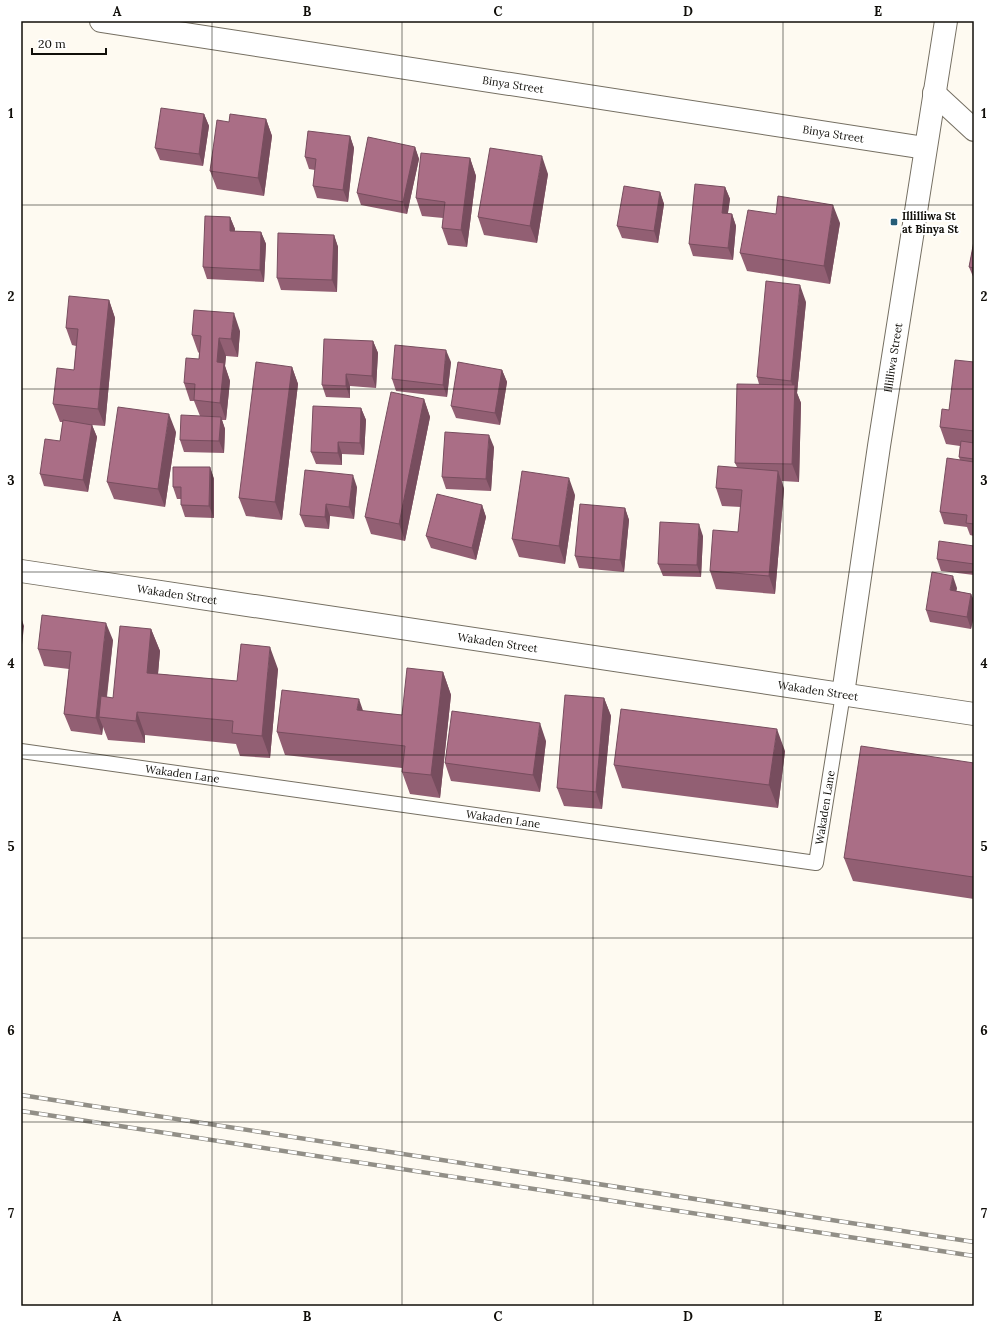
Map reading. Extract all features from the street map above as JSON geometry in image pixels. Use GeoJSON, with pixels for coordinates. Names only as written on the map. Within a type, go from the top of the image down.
{"type":"FeatureCollection","features":[{"type":"Feature","properties":{"kind":"street","name":"Binya Street"},"geometry":{"type":"LineString","coordinates":[[101,21],[926,148]]}},
{"type":"Feature","properties":{"kind":"street","name":"Illilliwa Street"},"geometry":{"type":"LineString","coordinates":[[843,694],[879,446],[946,21]]}},
{"type":"Feature","properties":{"kind":"street"},"geometry":{"type":"LineString","coordinates":[[934,94],[974,130]]}},
{"type":"Feature","properties":{"kind":"street","name":"Wakaden Street"},"geometry":{"type":"LineString","coordinates":[[21,571],[974,714]]}},
{"type":"Feature","properties":{"kind":"lane","name":"Wakaden Lane"},"geometry":{"type":"LineString","coordinates":[[21,751],[816,863],[843,694]]}},
{"type":"Feature","properties":{"kind":"building"},"geometry":{"type":"Polygon","coordinates":[[[161,108],[204,114],[199,154],[155,148],[161,108]]]}},
{"type":"Feature","properties":{"kind":"building"},"geometry":{"type":"Polygon","coordinates":[[[230,114],[266,119],[258,178],[210,171],[217,120],[229,122],[230,114]]]}},
{"type":"Feature","properties":{"kind":"building"},"geometry":{"type":"Polygon","coordinates":[[[308,131],[350,136],[343,190],[313,186],[316,159],[305,157],[308,131]]]}},
{"type":"Feature","properties":{"kind":"building"},"geometry":{"type":"Polygon","coordinates":[[[368,137],[415,147],[403,202],[357,193],[368,137]]]}},
{"type":"Feature","properties":{"kind":"building"},"geometry":{"type":"Polygon","coordinates":[[[490,148],[542,156],[530,226],[478,217],[490,148]]]}},
{"type":"Feature","properties":{"kind":"building"},"geometry":{"type":"Polygon","coordinates":[[[421,153],[470,158],[461,230],[442,228],[445,202],[416,198],[421,153]]]}},
{"type":"Feature","properties":{"kind":"building"},"geometry":{"type":"Polygon","coordinates":[[[695,184],[725,187],[722,213],[732,214],[728,248],[689,244],[695,184]]]}},
{"type":"Feature","properties":{"kind":"building"},"geometry":{"type":"Polygon","coordinates":[[[624,186],[660,192],[654,231],[617,226],[624,186]]]}},
{"type":"Feature","properties":{"kind":"building"},"geometry":{"type":"Polygon","coordinates":[[[778,196],[833,205],[824,266],[740,253],[748,210],[776,214],[778,196]]]}},
{"type":"Feature","properties":{"kind":"building"},"geometry":{"type":"Polygon","coordinates":[[[205,216],[230,217],[230,231],[261,232],[260,270],[203,267],[205,216]]]}},
{"type":"Feature","properties":{"kind":"building"},"geometry":{"type":"Polygon","coordinates":[[[278,233],[334,235],[332,280],[277,278],[278,233]]]}},
{"type":"Feature","properties":{"kind":"building"},"geometry":{"type":"Polygon","coordinates":[[[974,241],[974,268],[969,267],[974,241]]]}},
{"type":"Feature","properties":{"kind":"building"},"geometry":{"type":"Polygon","coordinates":[[[766,281],[800,285],[791,381],[757,377],[766,281]]]}},
{"type":"Feature","properties":{"kind":"building"},"geometry":{"type":"Polygon","coordinates":[[[69,296],[109,300],[98,409],[53,404],[57,368],[74,370],[78,329],[66,328],[69,296]]]}},
{"type":"Feature","properties":{"kind":"building"},"geometry":{"type":"Polygon","coordinates":[[[194,310],[234,313],[231,339],[219,338],[217,362],[224,363],[220,403],[194,400],[195,384],[184,383],[186,358],[199,359],[201,336],[192,335],[194,310]]]}},
{"type":"Feature","properties":{"kind":"building"},"geometry":{"type":"Polygon","coordinates":[[[324,339],[373,341],[372,376],[346,374],[346,386],[322,385],[324,339]]]}},
{"type":"Feature","properties":{"kind":"building"},"geometry":{"type":"Polygon","coordinates":[[[395,345],[446,350],[443,385],[392,379],[395,345]]]}},
{"type":"Feature","properties":{"kind":"building"},"geometry":{"type":"Polygon","coordinates":[[[955,360],[974,362],[974,431],[940,427],[942,409],[949,410],[955,360]]]}},
{"type":"Feature","properties":{"kind":"building"},"geometry":{"type":"Polygon","coordinates":[[[256,362],[292,367],[275,502],[239,498],[256,362]]]}},
{"type":"Feature","properties":{"kind":"building"},"geometry":{"type":"Polygon","coordinates":[[[458,362],[502,370],[495,413],[451,406],[458,362]]]}},
{"type":"Feature","properties":{"kind":"building"},"geometry":{"type":"Polygon","coordinates":[[[737,384],[795,385],[792,464],[735,463],[737,384]]]}},
{"type":"Feature","properties":{"kind":"building"},"geometry":{"type":"Polygon","coordinates":[[[391,392],[424,399],[399,524],[365,517],[391,392]]]}},
{"type":"Feature","properties":{"kind":"building"},"geometry":{"type":"Polygon","coordinates":[[[313,406],[361,408],[360,443],[338,442],[338,453],[311,452],[313,406]]]}},
{"type":"Feature","properties":{"kind":"building"},"geometry":{"type":"Polygon","coordinates":[[[118,407],[169,414],[158,489],[107,482],[118,407]]]}},
{"type":"Feature","properties":{"kind":"building"},"geometry":{"type":"Polygon","coordinates":[[[181,415],[221,417],[219,441],[180,440],[181,415]]]}},
{"type":"Feature","properties":{"kind":"building"},"geometry":{"type":"Polygon","coordinates":[[[63,420],[92,425],[83,480],[40,474],[45,439],[60,441],[63,420]]]}},
{"type":"Feature","properties":{"kind":"building"},"geometry":{"type":"Polygon","coordinates":[[[445,432],[489,435],[486,479],[442,477],[445,432]]]}},
{"type":"Feature","properties":{"kind":"building"},"geometry":{"type":"Polygon","coordinates":[[[961,441],[974,443],[974,459],[959,457],[961,441]]]}},
{"type":"Feature","properties":{"kind":"building"},"geometry":{"type":"Polygon","coordinates":[[[947,458],[974,462],[974,524],[966,523],[967,515],[940,512],[947,458]]]}},
{"type":"Feature","properties":{"kind":"building"},"geometry":{"type":"Polygon","coordinates":[[[718,466],[778,471],[769,576],[710,571],[713,530],[738,532],[742,490],[716,488],[718,466]]]}},
{"type":"Feature","properties":{"kind":"building"},"geometry":{"type":"Polygon","coordinates":[[[173,467],[210,467],[209,506],[181,505],[181,487],[173,487],[173,467]]]}},
{"type":"Feature","properties":{"kind":"building"},"geometry":{"type":"Polygon","coordinates":[[[305,470],[353,475],[349,507],[326,504],[325,517],[300,515],[305,470]]]}},
{"type":"Feature","properties":{"kind":"building"},"geometry":{"type":"Polygon","coordinates":[[[522,471],[569,478],[559,546],[512,539],[522,471]]]}},
{"type":"Feature","properties":{"kind":"building"},"geometry":{"type":"Polygon","coordinates":[[[437,494],[482,505],[472,548],[426,536],[437,494]]]}},
{"type":"Feature","properties":{"kind":"building"},"geometry":{"type":"Polygon","coordinates":[[[580,504],[625,508],[620,560],[575,556],[580,504]]]}},
{"type":"Feature","properties":{"kind":"building"},"geometry":{"type":"Polygon","coordinates":[[[660,522],[699,524],[697,565],[658,564],[660,522]]]}},
{"type":"Feature","properties":{"kind":"building"},"geometry":{"type":"Polygon","coordinates":[[[939,541],[974,546],[974,564],[937,559],[939,541]]]}},
{"type":"Feature","properties":{"kind":"building"},"geometry":{"type":"Polygon","coordinates":[[[932,572],[953,576],[950,590],[971,594],[967,617],[926,610],[932,572]]]}},
{"type":"Feature","properties":{"kind":"building"},"geometry":{"type":"Polygon","coordinates":[[[42,615],[106,623],[96,718],[64,714],[71,652],[38,649],[42,615]]]}},
{"type":"Feature","properties":{"kind":"building"},"geometry":{"type":"Polygon","coordinates":[[[120,626],[151,629],[147,673],[237,681],[241,644],[270,647],[262,736],[232,733],[233,721],[137,712],[136,721],[99,717],[101,696],[113,698],[120,626]]]}},
{"type":"Feature","properties":{"kind":"building"},"geometry":{"type":"Polygon","coordinates":[[[407,668],[443,672],[431,775],[402,772],[405,746],[277,732],[282,690],[359,699],[357,710],[402,715],[407,668]]]}},
{"type":"Feature","properties":{"kind":"building"},"geometry":{"type":"Polygon","coordinates":[[[565,695],[604,698],[596,792],[557,788],[565,695]]]}},
{"type":"Feature","properties":{"kind":"building"},"geometry":{"type":"Polygon","coordinates":[[[621,709],[777,729],[769,785],[614,765],[621,709]]]}},
{"type":"Feature","properties":{"kind":"building"},"geometry":{"type":"Polygon","coordinates":[[[452,711],[540,723],[533,775],[445,763],[452,711]]]}},
{"type":"Feature","properties":{"kind":"building"},"geometry":{"type":"Polygon","coordinates":[[[861,746],[974,763],[973,877],[844,858],[861,746]]]}},
{"type":"Feature","properties":{"kind":"railway"},"geometry":{"type":"LineString","coordinates":[[21,1095],[974,1242]]}},
{"type":"Feature","properties":{"kind":"railway"},"geometry":{"type":"LineString","coordinates":[[21,1111],[974,1256]]}},
{"type":"Feature","properties":{"kind":"place","name":"Illilliwa St at Binya St"},"geometry":{"type":"Point","coordinates":[894,222]}}]}
